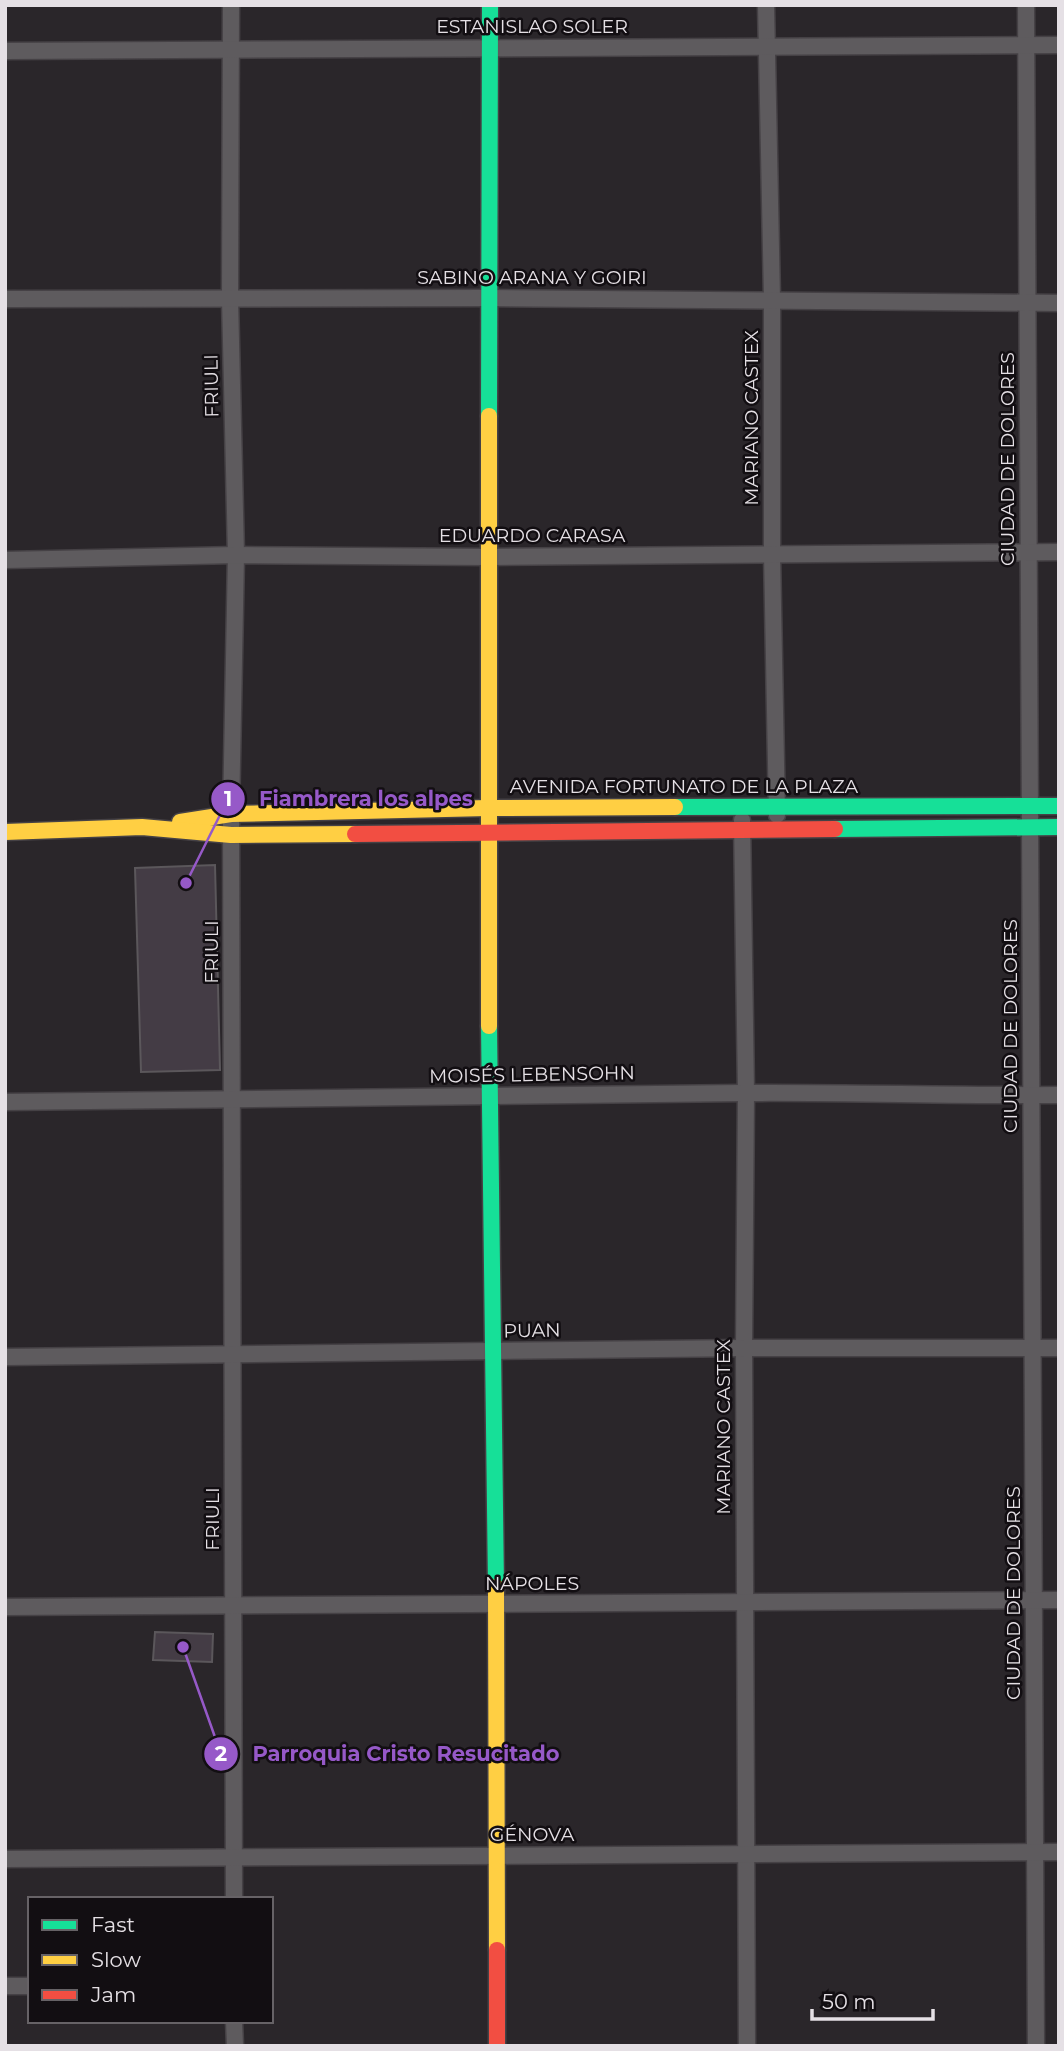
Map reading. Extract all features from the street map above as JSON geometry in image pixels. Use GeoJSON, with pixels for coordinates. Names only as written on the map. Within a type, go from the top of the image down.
{"type":"FeatureCollection","features":[{"type":"Feature","properties":{"kind":"street","name":"FRIULI"},"geometry":{"type":"LineString","coordinates":[[231,5],[230,299],[236,555],[231,814],[234,1897]]}},
{"type":"Feature","properties":{"kind":"street"},"geometry":{"type":"LineString","coordinates":[[490,5],[488,832],[496,1604],[497,2046]]}},
{"type":"Feature","properties":{"kind":"street","name":"MARIANO CASTEX"},"geometry":{"type":"LineString","coordinates":[[766,5],[778,830]]}},
{"type":"Feature","properties":{"kind":"street","name":"CIUDAD DE DOLORES"},"geometry":{"type":"LineString","coordinates":[[1026,5],[1036,2046]]}},
{"type":"Feature","properties":{"kind":"street","name":"ESTANISLAO SOLER"},"geometry":{"type":"LineString","coordinates":[[5,51],[1059,45]]}},
{"type":"Feature","properties":{"kind":"street","name":"SABINO ARANA Y GOIRI"},"geometry":{"type":"LineString","coordinates":[[5,299],[772,299],[1059,303]]}},
{"type":"Feature","properties":{"kind":"street","name":"EDUARDO CARASA"},"geometry":{"type":"LineString","coordinates":[[5,560],[236,555],[488,557],[1059,552]]}},
{"type":"Feature","properties":{"kind":"street","name":"AVENIDA FORTUNATO DE LA PLAZA"},"geometry":{"type":"LineString","coordinates":[[5,832],[142,827],[231,814],[488,808],[1059,806]]}},
{"type":"Feature","properties":{"kind":"street","name":"MARIANO CASTEX"},"geometry":{"type":"LineString","coordinates":[[741,808],[746,1093],[744,1348],[747,2046]]}},
{"type":"Feature","properties":{"kind":"street","name":"AVENIDA FORTUNATO DE LA PLAZA"},"geometry":{"type":"LineString","coordinates":[[142,827],[231,835],[1059,827]]}},
{"type":"Feature","properties":{"kind":"street","name":"MOISÉS LEBENSOHN"},"geometry":{"type":"LineString","coordinates":[[5,1102],[746,1093],[1059,1095]]}},
{"type":"Feature","properties":{"kind":"street","name":"PUAN"},"geometry":{"type":"LineString","coordinates":[[5,1357],[744,1348],[1059,1348]]}},
{"type":"Feature","properties":{"kind":"street","name":"NÁPOLES"},"geometry":{"type":"LineString","coordinates":[[5,1607],[1059,1600]]}},
{"type":"Feature","properties":{"kind":"street","name":"GÉNOVA"},"geometry":{"type":"LineString","coordinates":[[5,1858],[1059,1852]]}},
{"type":"Feature","properties":{"kind":"street"},"geometry":{"type":"LineString","coordinates":[[5,1986],[28,1986]]}},
{"type":"Feature","properties":{"kind":"street"},"geometry":{"type":"LineString","coordinates":[[234,2023],[234,2046]]}},
{"type":"Feature","properties":{"kind":"building"},"geometry":{"type":"Polygon","coordinates":[[[215,865],[220,1070],[141,1072],[135,868],[215,865]]]}},
{"type":"Feature","properties":{"kind":"building"},"geometry":{"type":"Polygon","coordinates":[[[155,1632],[213,1634],[212,1662],[153,1660],[155,1632]]]}},
{"type":"Feature","properties":{"kind":"traffic: fast"},"geometry":{"type":"LineString","coordinates":[[489,416],[490,5]]}},
{"type":"Feature","properties":{"kind":"traffic: fast"},"geometry":{"type":"LineString","coordinates":[[675,807],[1059,806]]}},
{"type":"Feature","properties":{"kind":"traffic: fast"},"geometry":{"type":"LineString","coordinates":[[835,829],[1059,827]]}},
{"type":"Feature","properties":{"kind":"traffic: fast"},"geometry":{"type":"LineString","coordinates":[[489,1026],[496,1587]]}},
{"type":"Feature","properties":{"kind":"traffic: slow"},"geometry":{"type":"LineString","coordinates":[[489,416],[489,1026]]}},
{"type":"Feature","properties":{"kind":"traffic: slow"},"geometry":{"type":"LineString","coordinates":[[180,822],[231,814],[675,807]]}},
{"type":"Feature","properties":{"kind":"traffic: slow"},"geometry":{"type":"LineString","coordinates":[[5,832],[142,827],[231,835],[355,834]]}},
{"type":"Feature","properties":{"kind":"traffic: slow"},"geometry":{"type":"LineString","coordinates":[[496,1587],[497,1950]]}},
{"type":"Feature","properties":{"kind":"traffic: jam"},"geometry":{"type":"LineString","coordinates":[[355,834],[835,829]]}},
{"type":"Feature","properties":{"kind":"traffic: jam"},"geometry":{"type":"LineString","coordinates":[[497,1950],[497,2046]]}},
{"type":"Feature","properties":{"kind":"place","name":"Fiambrera los alpes"},"geometry":{"type":"Point","coordinates":[186,883]}},
{"type":"Feature","properties":{"kind":"place","name":"Parroquia Cristo Resucitado"},"geometry":{"type":"Point","coordinates":[183,1647]}}]}
